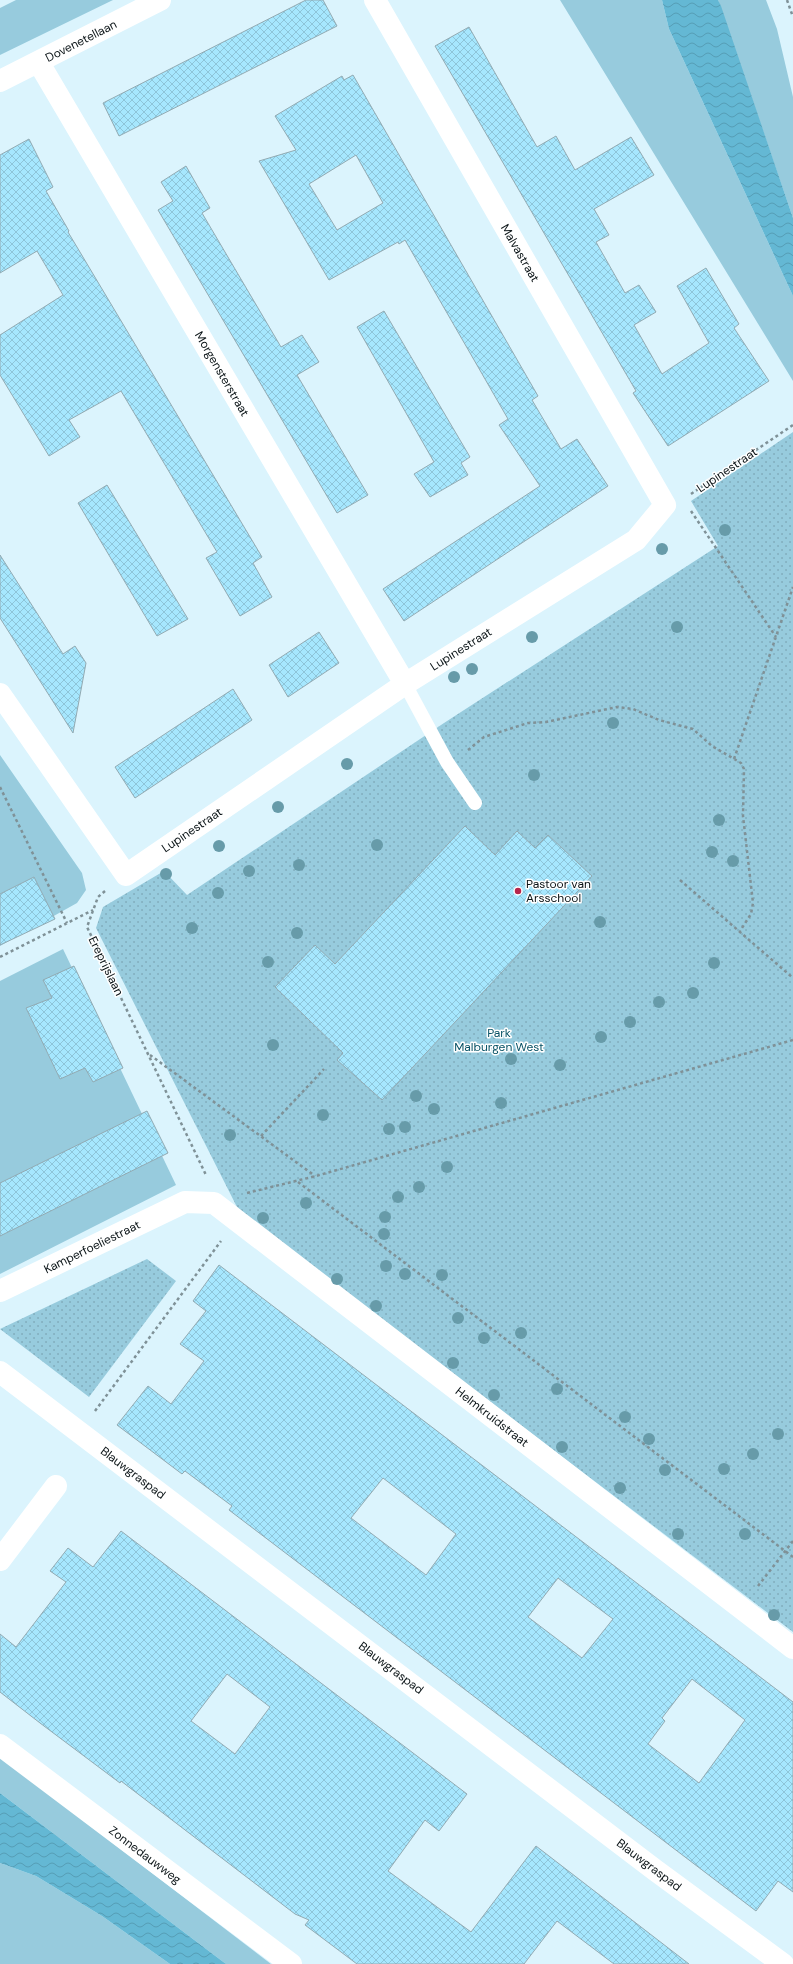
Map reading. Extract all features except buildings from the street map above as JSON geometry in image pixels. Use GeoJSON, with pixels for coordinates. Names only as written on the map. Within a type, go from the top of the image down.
{"type":"FeatureCollection","features":[{"type":"Feature","properties":{"kind":"street","name":"Dovenetellaan"},"geometry":{"type":"LineString","coordinates":[[0,82],[160,0]]}},
{"type":"Feature","properties":{"kind":"street","name":"Malvastraat"},"geometry":{"type":"LineString","coordinates":[[375,0],[674,502]]}},
{"type":"Feature","properties":{"kind":"street","name":"Morgensterstraat"},"geometry":{"type":"LineString","coordinates":[[39,63],[405,684]]}},
{"type":"Feature","properties":{"kind":"street","name":"Lupinestraat"},"geometry":{"type":"LineString","coordinates":[[126,875],[405,684],[636,540],[674,502]]}},
{"type":"Feature","properties":{"kind":"street"},"geometry":{"type":"LineString","coordinates":[[0,694],[126,875]]}},
{"type":"Feature","properties":{"kind":"street","name":"Kamperfoeliestraat"},"geometry":{"type":"LineString","coordinates":[[0,1291],[185,1202],[214,1203]]}},
{"type":"Feature","properties":{"kind":"street","name":"Helmkruidstraat"},"geometry":{"type":"LineString","coordinates":[[214,1203],[740,1609],[793,1648]]}},
{"type":"Feature","properties":{"kind":"street","name":"Blauwgraspad"},"geometry":{"type":"LineString","coordinates":[[0,1372],[655,1870],[782,1964]]}},
{"type":"Feature","properties":{"kind":"street"},"geometry":{"type":"LineString","coordinates":[[0,1560],[56,1486]]}},
{"type":"Feature","properties":{"kind":"street","name":"Zonnedauwweg"},"geometry":{"type":"LineString","coordinates":[[0,1745],[291,1964]]}},
{"type":"Feature","properties":{"kind":"lane"},"geometry":{"type":"LineString","coordinates":[[405,684],[447,762],[475,803]]}},
{"type":"Feature","properties":{"kind":"path"},"geometry":{"type":"LineString","coordinates":[[787,0],[793,17]]}},
{"type":"Feature","properties":{"kind":"path","name":"Lupinestraat"},"geometry":{"type":"LineString","coordinates":[[674,502],[793,425]]}},
{"type":"Feature","properties":{"kind":"path"},"geometry":{"type":"LineString","coordinates":[[674,502],[776,637]]}},
{"type":"Feature","properties":{"kind":"path"},"geometry":{"type":"LineString","coordinates":[[734,759],[793,587]]}},
{"type":"Feature","properties":{"kind":"path"},"geometry":{"type":"LineString","coordinates":[[447,762],[484,737],[528,723],[546,722],[617,707],[633,709],[659,720],[693,728],[712,746],[741,763],[744,769],[743,816],[753,903],[751,914],[740,931]]}},
{"type":"Feature","properties":{"kind":"path"},"geometry":{"type":"LineString","coordinates":[[0,787],[67,923]]}},
{"type":"Feature","properties":{"kind":"path","name":"Ereprijslaan"},"geometry":{"type":"LineString","coordinates":[[126,875],[98,897],[87,927],[206,1174],[214,1203]]}},
{"type":"Feature","properties":{"kind":"path"},"geometry":{"type":"LineString","coordinates":[[680,880],[793,978]]}},
{"type":"Feature","properties":{"kind":"path"},"geometry":{"type":"LineString","coordinates":[[0,957],[93,910]]}},
{"type":"Feature","properties":{"kind":"path"},"geometry":{"type":"LineString","coordinates":[[214,1203],[316,1176],[793,1040]]}},
{"type":"Feature","properties":{"kind":"path"},"geometry":{"type":"LineString","coordinates":[[148,1054],[316,1176]]}},
{"type":"Feature","properties":{"kind":"path"},"geometry":{"type":"LineString","coordinates":[[261,1136],[324,1069]]}},
{"type":"Feature","properties":{"kind":"path"},"geometry":{"type":"LineString","coordinates":[[297,1181],[793,1557]]}},
{"type":"Feature","properties":{"kind":"path"},"geometry":{"type":"LineString","coordinates":[[79,1432],[236,1220]]}},
{"type":"Feature","properties":{"kind":"path"},"geometry":{"type":"LineString","coordinates":[[740,1609],[793,1541]]}},
{"type":"Feature","properties":{"kind":"green space"},"geometry":{"type":"Polygon","coordinates":[[[16,0],[113,0],[0,55],[0,8],[16,0]]]}},
{"type":"Feature","properties":{"kind":"green space"},"geometry":{"type":"Polygon","coordinates":[[[560,0],[662,0],[669,29],[793,296],[793,381],[560,0]]]}},
{"type":"Feature","properties":{"kind":"green space"},"geometry":{"type":"Polygon","coordinates":[[[718,0],[766,0],[777,29],[793,97],[793,218],[718,0]]]}},
{"type":"Feature","properties":{"kind":"green space","name":"Park Malburgen West"},"geometry":{"type":"Polygon","coordinates":[[[793,432],[793,1632],[239,1211],[96,928],[103,907],[164,871],[187,895],[444,723],[718,546],[691,501],[793,432]]]}},
{"type":"Feature","properties":{"kind":"green space"},"geometry":{"type":"Polygon","coordinates":[[[0,755],[82,873],[86,890],[77,903],[0,946],[0,755]]]}},
{"type":"Feature","properties":{"kind":"green space"},"geometry":{"type":"Polygon","coordinates":[[[63,949],[176,1185],[0,1274],[0,981],[63,949]]]}},
{"type":"Feature","properties":{"kind":"green space"},"geometry":{"type":"Polygon","coordinates":[[[147,1259],[176,1281],[89,1397],[0,1329],[147,1259]]]}},
{"type":"Feature","properties":{"kind":"green space"},"geometry":{"type":"Polygon","coordinates":[[[0,1757],[271,1964],[226,1964],[0,1793],[0,1757]]]}},
{"type":"Feature","properties":{"kind":"green space"},"geometry":{"type":"Polygon","coordinates":[[[0,1863],[36,1876],[102,1916],[170,1964],[0,1964],[0,1863]]]}},
{"type":"Feature","properties":{"kind":"water"},"geometry":{"type":"Polygon","coordinates":[[[662,0],[718,0],[721,6],[793,218],[793,296],[669,29],[662,0]]]}},
{"type":"Feature","properties":{"kind":"water"},"geometry":{"type":"Polygon","coordinates":[[[0,1793],[226,1964],[170,1964],[102,1916],[36,1876],[0,1863],[0,1793]]]}},
{"type":"Feature","properties":{"kind":"place","name":"Pastoor van Arsschool"},"geometry":{"type":"Point","coordinates":[518,891]}}]}
